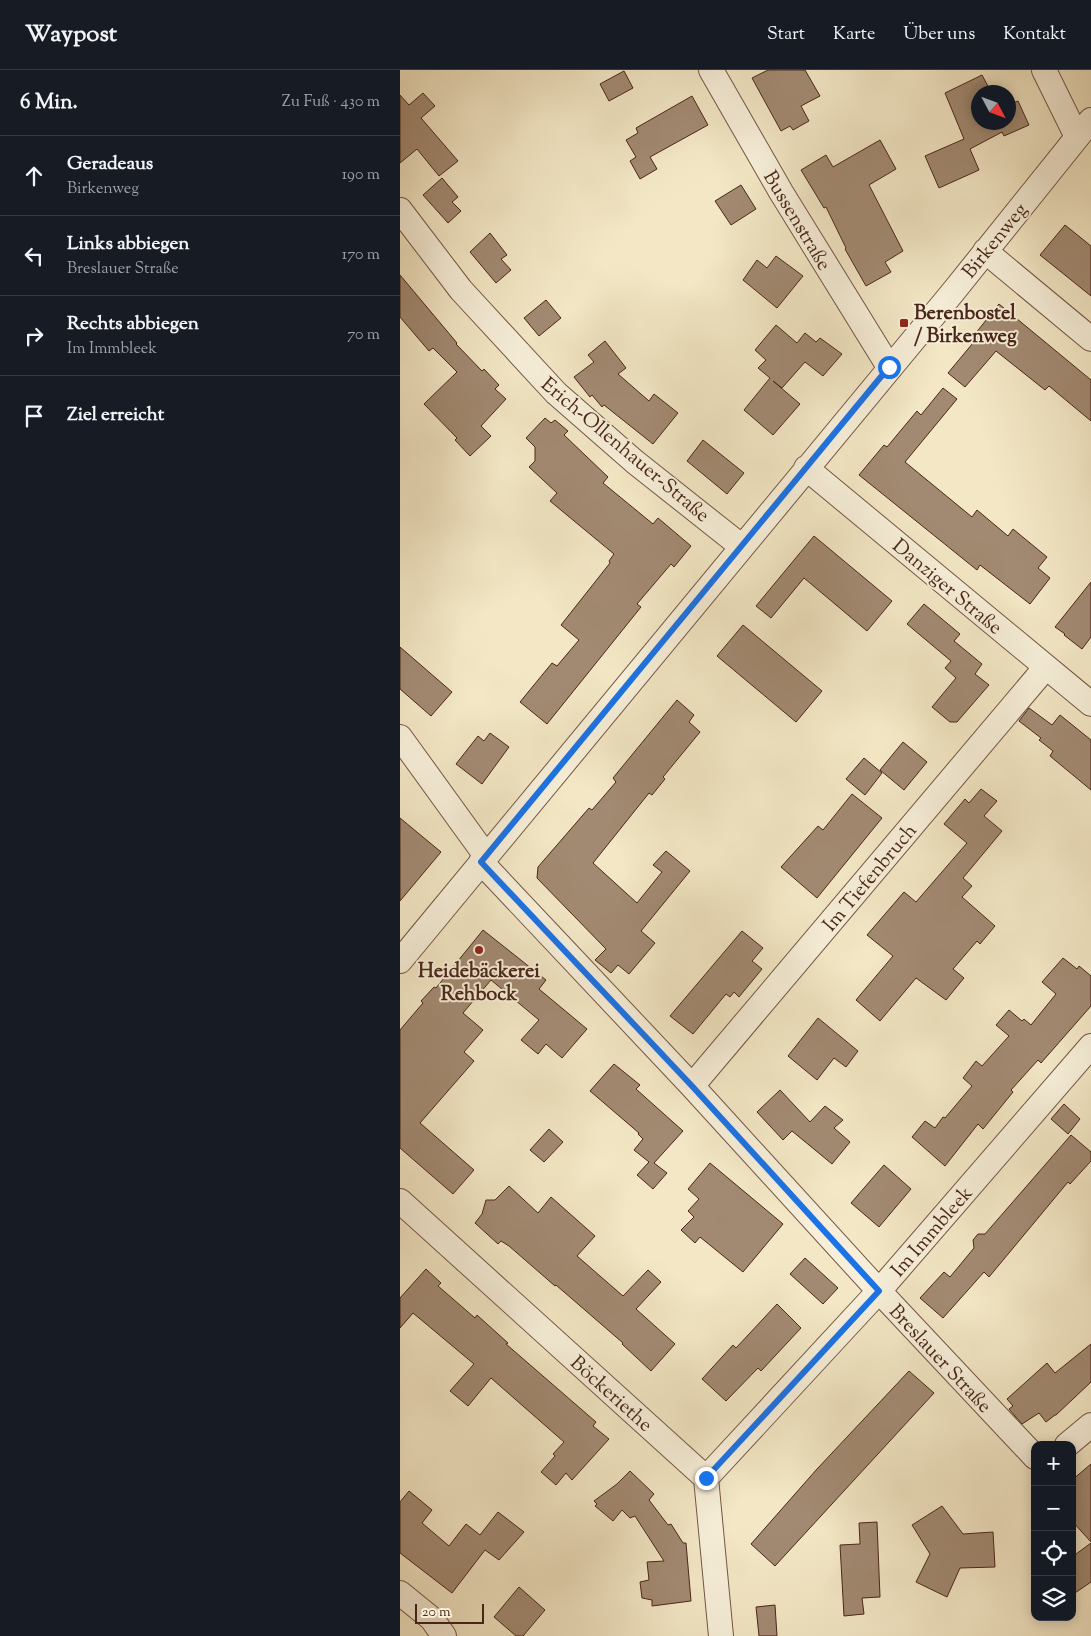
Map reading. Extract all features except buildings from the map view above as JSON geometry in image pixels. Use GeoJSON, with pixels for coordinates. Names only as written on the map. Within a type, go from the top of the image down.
{"type":"FeatureCollection","features":[{"type":"Feature","properties":{"kind":"street","name":"Bussenstraße"},"geometry":{"type":"LineString","coordinates":[[711,70],[781,192],[889,367]]}},
{"type":"Feature","properties":{"kind":"street"},"geometry":{"type":"LineString","coordinates":[[1044,70],[1084,129]]}},
{"type":"Feature","properties":{"kind":"street","name":"Birkenweg"},"geometry":{"type":"LineString","coordinates":[[400,961],[1084,129]]}},
{"type":"Feature","properties":{"kind":"street","name":"Erich-Ollenhauer-Straße"},"geometry":{"type":"LineString","coordinates":[[400,210],[461,290],[556,393],[635,462],[741,546]]}},
{"type":"Feature","properties":{"kind":"street"},"geometry":{"type":"LineString","coordinates":[[985,251],[1091,340]]}},
{"type":"Feature","properties":{"kind":"street","name":"Danziger Straße"},"geometry":{"type":"LineString","coordinates":[[806,468],[1091,704]]}},
{"type":"Feature","properties":{"kind":"street","name":"Im Tiefenbruch"},"geometry":{"type":"LineString","coordinates":[[692,1086],[1046,667]]}},
{"type":"Feature","properties":{"kind":"street","name":"Breslauer Straße"},"geometry":{"type":"LineString","coordinates":[[400,736],[484,859],[879,1291],[1031,1453]]}},
{"type":"Feature","properties":{"kind":"street","name":"Im Immbleek"},"geometry":{"type":"LineString","coordinates":[[706,1478],[879,1291],[1091,1046]]}},
{"type":"Feature","properties":{"kind":"street","name":"Böckeriethe"},"geometry":{"type":"LineString","coordinates":[[400,1201],[706,1478]]}},
{"type":"Feature","properties":{"kind":"street"},"geometry":{"type":"LineString","coordinates":[[1072,1441],[1091,1425]]}},
{"type":"Feature","properties":{"kind":"street"},"geometry":{"type":"LineString","coordinates":[[706,1478],[722,1636]]}},
{"type":"Feature","properties":{"kind":"street"},"geometry":{"type":"LineString","coordinates":[[400,1593],[432,1619],[444,1636]]}},
{"type":"Feature","properties":{"kind":"place","name":"Berenbostel / Birkenweg"},"geometry":{"type":"Point","coordinates":[904,323]}},
{"type":"Feature","properties":{"kind":"place","name":"Heidebäckerei Rehbock"},"geometry":{"type":"Point","coordinates":[479,950]}},
{"type":"Feature","properties":{"kind":"route"},"geometry":{"type":"LineString","coordinates":[[706,1478],[879,1291],[692,1086],[481,862],[889,367]]}}]}
